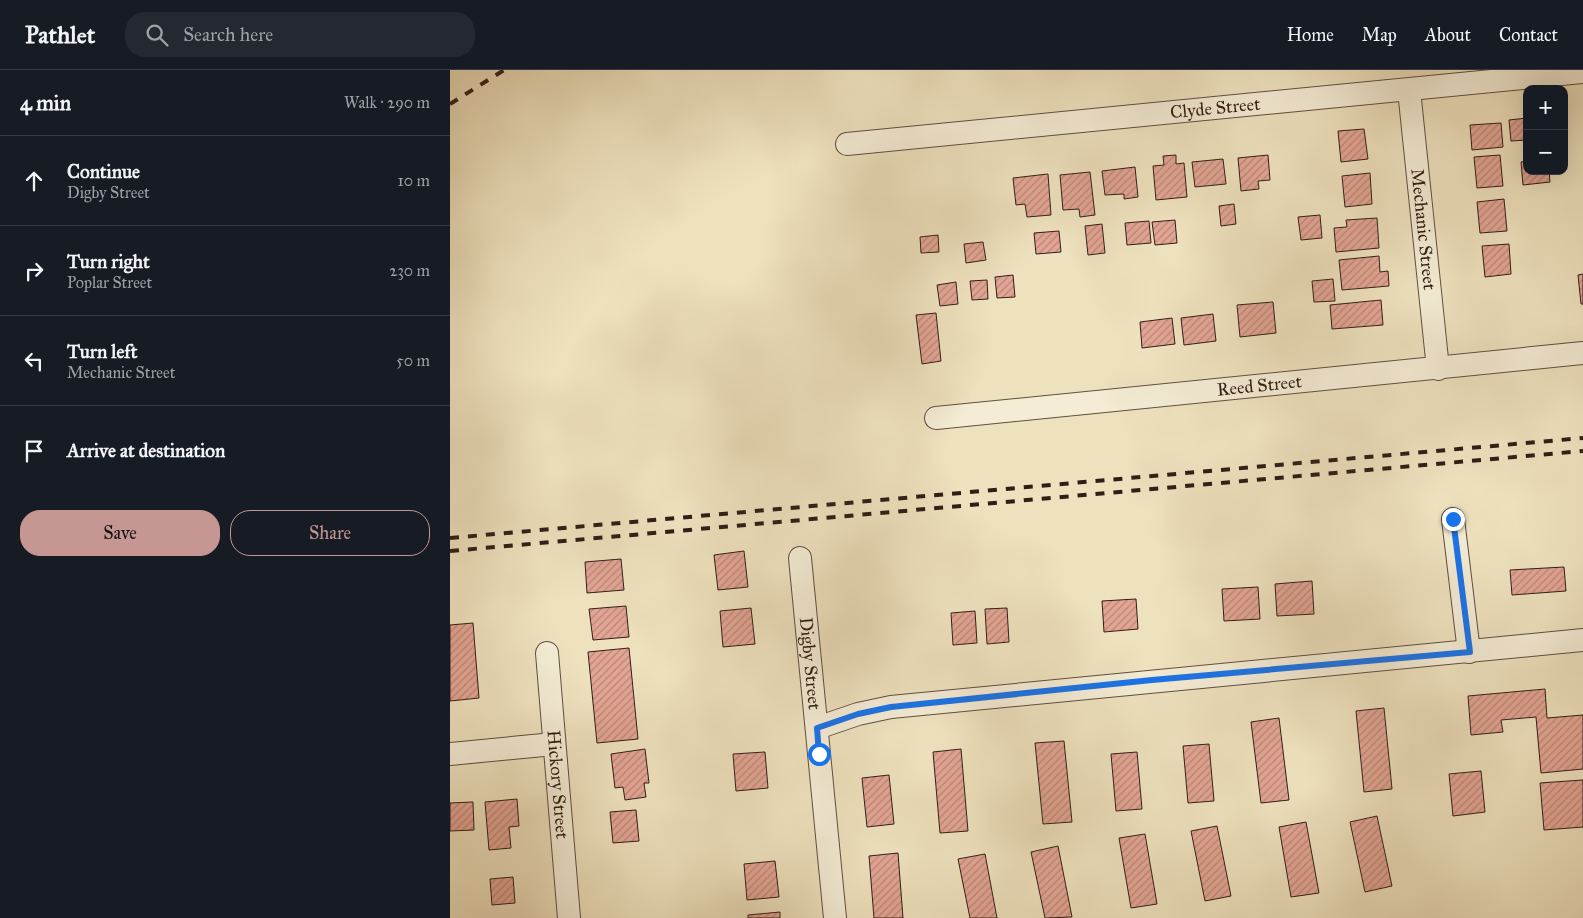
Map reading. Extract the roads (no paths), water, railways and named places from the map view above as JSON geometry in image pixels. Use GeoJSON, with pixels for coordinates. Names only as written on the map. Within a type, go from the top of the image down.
{"type":"FeatureCollection","features":[{"type":"Feature","properties":{"kind":"street","name":"Clyde Street"},"geometry":{"type":"LineString","coordinates":[[847,144],[1583,72]]}},
{"type":"Feature","properties":{"kind":"street","name":"Mechanic Street"},"geometry":{"type":"LineString","coordinates":[[1409,90],[1438,368]]}},
{"type":"Feature","properties":{"kind":"street","name":"Reed Street"},"geometry":{"type":"LineString","coordinates":[[936,418],[1583,354]]}},
{"type":"Feature","properties":{"kind":"street"},"geometry":{"type":"LineString","coordinates":[[1453,519],[1470,652]]}},
{"type":"Feature","properties":{"kind":"street","name":"Digby Street"},"geometry":{"type":"LineString","coordinates":[[800,558],[835,918]]}},
{"type":"Feature","properties":{"kind":"street"},"geometry":{"type":"LineString","coordinates":[[817,728],[858,714],[891,707],[1143,681],[1583,640]]}},
{"type":"Feature","properties":{"kind":"street","name":"Hickory Street"},"geometry":{"type":"LineString","coordinates":[[547,653],[569,918]]}},
{"type":"Feature","properties":{"kind":"street"},"geometry":{"type":"LineString","coordinates":[[450,754],[554,744]]}},
{"type":"Feature","properties":{"kind":"railway"},"geometry":{"type":"LineString","coordinates":[[450,104],[504,70]]}},
{"type":"Feature","properties":{"kind":"railway"},"geometry":{"type":"LineString","coordinates":[[450,538],[1583,438]]}},
{"type":"Feature","properties":{"kind":"railway"},"geometry":{"type":"LineString","coordinates":[[450,551],[1583,451]]}}]}
